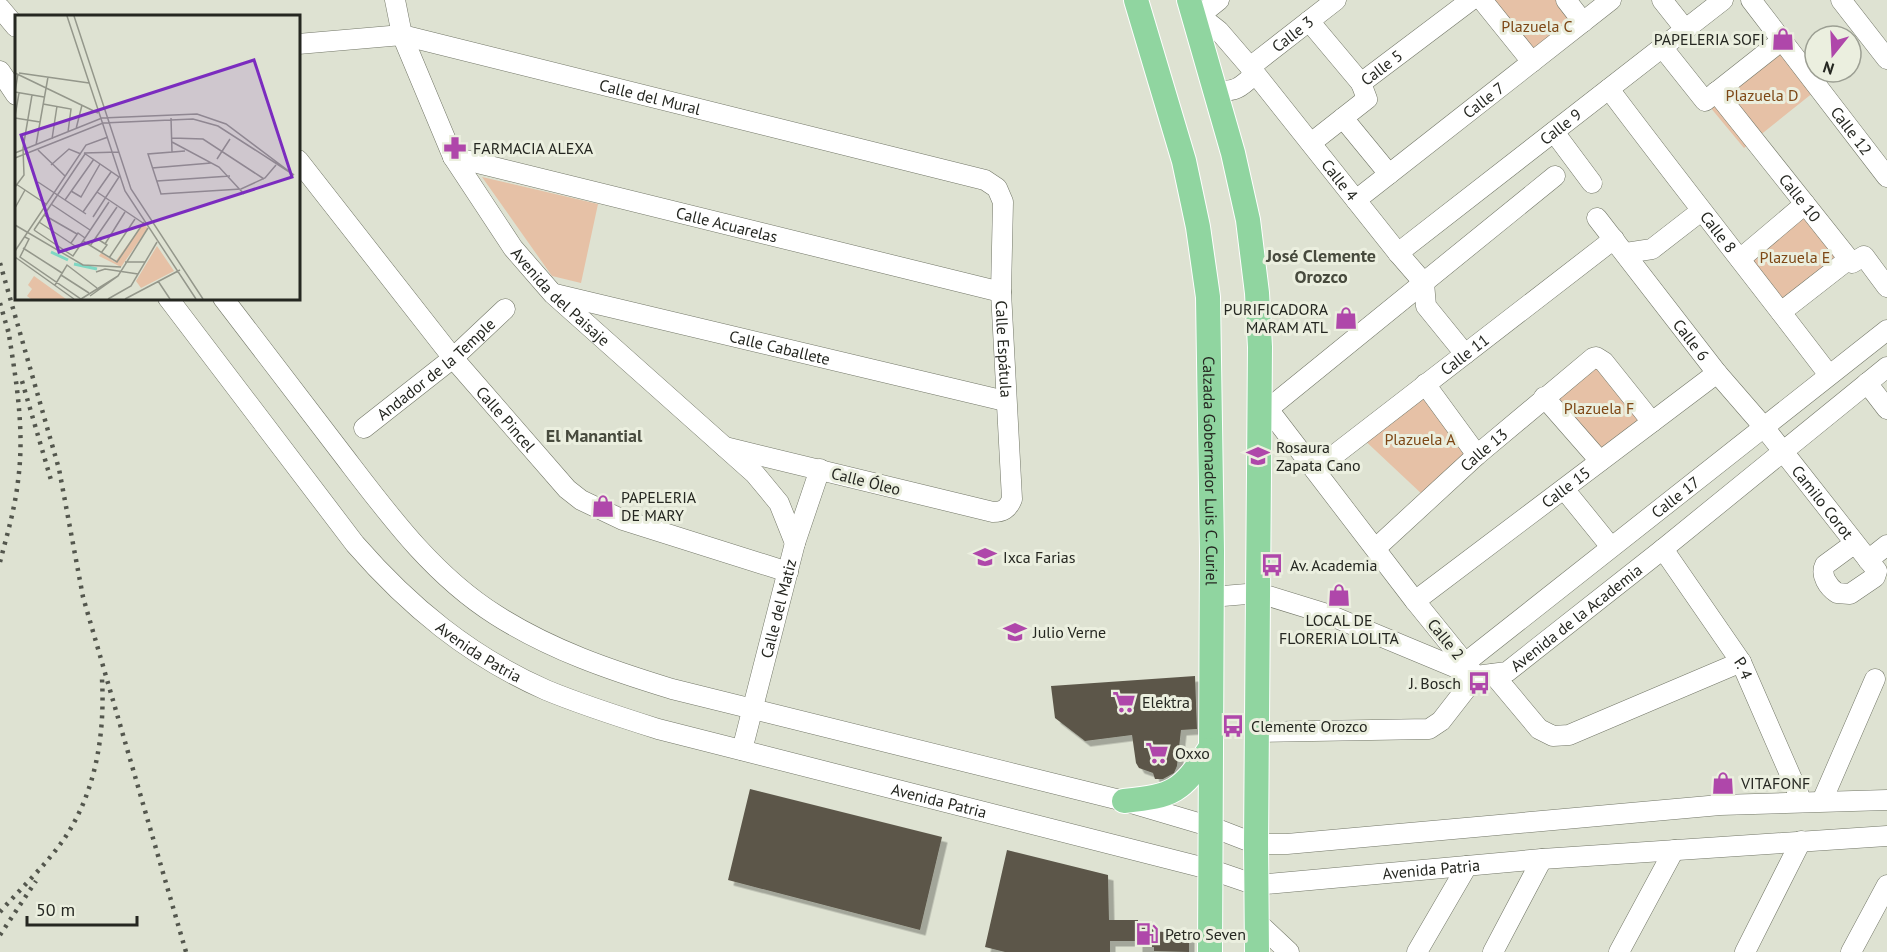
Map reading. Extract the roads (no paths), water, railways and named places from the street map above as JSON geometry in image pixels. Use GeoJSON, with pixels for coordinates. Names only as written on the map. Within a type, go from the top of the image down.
{"type":"FeatureCollection","features":[{"type":"Feature","properties":{"kind":"main road","name":"Calzada Gobernador Luis C. Curiel"},"geometry":{"type":"LineString","coordinates":[[1136,0],[1184,162],[1198,227],[1208,297],[1211,415],[1210,952]]}},
{"type":"Feature","properties":{"kind":"main road"},"geometry":{"type":"LineString","coordinates":[[1194,12],[1233,153],[1248,220],[1257,293],[1260,347],[1257,952]]}},
{"type":"Feature","properties":{"kind":"main road"},"geometry":{"type":"LineString","coordinates":[[1124,801],[1153,798],[1170,793],[1196,770],[1209,750]]}},
{"type":"Feature","properties":{"kind":"street","name":"Avenida del Paisaje"},"geometry":{"type":"LineString","coordinates":[[395,0],[402,35],[453,157],[513,248],[553,294],[754,474],[779,503],[795,543]]}},
{"type":"Feature","properties":{"kind":"street"},"geometry":{"type":"LineString","coordinates":[[1194,12],[1219,0]]}},
{"type":"Feature","properties":{"kind":"street","name":"Calle 3"},"geometry":{"type":"LineString","coordinates":[[1214,91],[1230,92],[1242,87],[1253,70],[1336,0]]}},
{"type":"Feature","properties":{"kind":"street","name":"Calle 5"},"geometry":{"type":"LineString","coordinates":[[1311,143],[1367,99],[1361,83],[1471,0]]}},
{"type":"Feature","properties":{"kind":"street"},"geometry":{"type":"LineString","coordinates":[[1482,0],[1532,62]]}},
{"type":"Feature","properties":{"kind":"street"},"geometry":{"type":"LineString","coordinates":[[1566,0],[1583,22]]}},
{"type":"Feature","properties":{"kind":"street","name":"Calle 7"},"geometry":{"type":"LineString","coordinates":[[1356,200],[1611,0]]}},
{"type":"Feature","properties":{"kind":"street"},"geometry":{"type":"LineString","coordinates":[[1662,0],[1685,29]]}},
{"type":"Feature","properties":{"kind":"street","name":"Calle 9"},"geometry":{"type":"LineString","coordinates":[[1398,253],[1723,0]]}},
{"type":"Feature","properties":{"kind":"street","name":"Calle 12"},"geometry":{"type":"LineString","coordinates":[[1751,0],[1887,177]]}},
{"type":"Feature","properties":{"kind":"street"},"geometry":{"type":"LineString","coordinates":[[1841,0],[1887,59]]}},
{"type":"Feature","properties":{"kind":"street"},"geometry":{"type":"LineString","coordinates":[[0,8],[15,26]]}},
{"type":"Feature","properties":{"kind":"street","name":"Calle 4"},"geometry":{"type":"LineString","coordinates":[[1194,12],[1219,31],[1253,70],[1424,283],[1426,306],[1465,354]]}},
{"type":"Feature","properties":{"kind":"street"},"geometry":{"type":"LineString","coordinates":[[1309,21],[1361,83]]}},
{"type":"Feature","properties":{"kind":"street","name":"Calle del Mural"},"geometry":{"type":"LineString","coordinates":[[300,44],[402,35],[985,180],[998,188]]}},
{"type":"Feature","properties":{"kind":"street"},"geometry":{"type":"LineString","coordinates":[[1711,96],[1781,41]]}},
{"type":"Feature","properties":{"kind":"street","name":"Calle 10"},"geometry":{"type":"LineString","coordinates":[[1662,47],[1711,96],[1805,204],[1849,259]]}},
{"type":"Feature","properties":{"kind":"street"},"geometry":{"type":"LineString","coordinates":[[0,71],[15,94]]}},
{"type":"Feature","properties":{"kind":"street","name":"Calle 8"},"geometry":{"type":"LineString","coordinates":[[1609,89],[1829,375]]}},
{"type":"Feature","properties":{"kind":"street"},"geometry":{"type":"LineString","coordinates":[[1343,118],[1389,174]]}},
{"type":"Feature","properties":{"kind":"street"},"geometry":{"type":"LineString","coordinates":[[1554,132],[1592,183]]}},
{"type":"Feature","properties":{"kind":"street","name":"Calle Acuarelas"},"geometry":{"type":"LineString","coordinates":[[453,157],[1001,292]]}},
{"type":"Feature","properties":{"kind":"street","name":"Calle Pincel"},"geometry":{"type":"LineString","coordinates":[[300,163],[453,358],[567,489],[581,500],[623,520],[788,572]]}},
{"type":"Feature","properties":{"kind":"street"},"geometry":{"type":"LineString","coordinates":[[1424,283],[1554,176]]}},
{"type":"Feature","properties":{"kind":"street","name":"Calle Espátula"},"geometry":{"type":"LineString","coordinates":[[998,188],[1003,202],[1001,292],[1012,499],[1006,509]]}},
{"type":"Feature","properties":{"kind":"street"},"geometry":{"type":"LineString","coordinates":[[1740,259],[1805,204]]}},
{"type":"Feature","properties":{"kind":"street"},"geometry":{"type":"LineString","coordinates":[[1620,246],[1652,249],[1701,211]]}},
{"type":"Feature","properties":{"kind":"street","name":"Calle 6"},"geometry":{"type":"LineString","coordinates":[[1597,218],[1786,456]]}},
{"type":"Feature","properties":{"kind":"street","name":"Calle 11"},"geometry":{"type":"LineString","coordinates":[[1315,470],[1465,354],[1620,246]]}},
{"type":"Feature","properties":{"kind":"street"},"geometry":{"type":"LineString","coordinates":[[1781,312],[1849,259],[1852,263],[1864,256],[1887,287]]}},
{"type":"Feature","properties":{"kind":"street","name":"Calle 2"},"geometry":{"type":"LineString","coordinates":[[1257,732],[1429,729],[1441,721],[1478,671],[1415,601],[1268,409],[1424,283]]}},
{"type":"Feature","properties":{"kind":"street","name":"Calle Caballete"},"geometry":{"type":"LineString","coordinates":[[553,294],[1005,401]]}},
{"type":"Feature","properties":{"kind":"street","name":"Avenida Patria"},"geometry":{"type":"LineString","coordinates":[[170,300],[355,544],[385,579],[420,611],[453,638],[496,664],[545,689],[607,713],[658,729],[1209,869],[1256,885],[1542,859],[1887,836]]}},
{"type":"Feature","properties":{"kind":"street"},"geometry":{"type":"LineString","coordinates":[[225,300],[386,512],[440,572],[495,615],[555,648],[589,662],[672,689],[1124,801],[1212,827],[1256,844],[1287,844],[1720,805],[1887,800]]}},
{"type":"Feature","properties":{"kind":"street","name":"Andador de la Temple"},"geometry":{"type":"LineString","coordinates":[[364,428],[453,358],[505,309]]}},
{"type":"Feature","properties":{"kind":"street","name":"Calle 17"},"geometry":{"type":"LineString","coordinates":[[1478,671],[1611,547],[1887,330]]}},
{"type":"Feature","properties":{"kind":"street","name":"Calle 13"},"geometry":{"type":"LineString","coordinates":[[1376,548],[1477,455],[1589,360],[1596,357],[1604,362],[1652,422]]}},
{"type":"Feature","properties":{"kind":"street","name":"Avenida de la Academia"},"geometry":{"type":"LineString","coordinates":[[1478,671],[1507,672],[1786,456],[1887,367]]}},
{"type":"Feature","properties":{"kind":"street","name":"Calle 15"},"geometry":{"type":"LineString","coordinates":[[1415,601],[1718,373]]}},
{"type":"Feature","properties":{"kind":"street"},"geometry":{"type":"LineString","coordinates":[[1867,383],[1887,408]]}},
{"type":"Feature","properties":{"kind":"street"},"geometry":{"type":"LineString","coordinates":[[1425,384],[1477,455]]}},
{"type":"Feature","properties":{"kind":"street"},"geometry":{"type":"LineString","coordinates":[[1544,397],[1600,461]]}},
{"type":"Feature","properties":{"kind":"street","name":"Calle Óleo"},"geometry":{"type":"LineString","coordinates":[[725,447],[993,512],[1006,509]]}},
{"type":"Feature","properties":{"kind":"street","name":"Camilo Corot"},"geometry":{"type":"LineString","coordinates":[[1786,456],[1855,543],[1868,560],[1877,571],[1875,577],[1850,594],[1842,595],[1833,591],[1824,578],[1825,565],[1855,543]]}},
{"type":"Feature","properties":{"kind":"street","name":"Calle del Matiz"},"geometry":{"type":"LineString","coordinates":[[742,750],[795,543],[820,469]]}},
{"type":"Feature","properties":{"kind":"street"},"geometry":{"type":"LineString","coordinates":[[1564,489],[1611,547]]}},
{"type":"Feature","properties":{"kind":"street"},"geometry":{"type":"LineString","coordinates":[[1868,560],[1887,545]]}},
{"type":"Feature","properties":{"kind":"street","name":"P. 4"},"geometry":{"type":"LineString","coordinates":[[1663,549],[1741,662],[1802,802]]}},
{"type":"Feature","properties":{"kind":"street"},"geometry":{"type":"LineString","coordinates":[[1211,597],[1259,593],[1327,614],[1478,671],[1539,729],[1553,736],[1569,735],[1741,662]]}},
{"type":"Feature","properties":{"kind":"street"},"geometry":{"type":"LineString","coordinates":[[1822,801],[1875,679]]}},
{"type":"Feature","properties":{"kind":"street"},"geometry":{"type":"LineString","coordinates":[[1745,952],[1801,841]]}},
{"type":"Feature","properties":{"kind":"street"},"geometry":{"type":"LineString","coordinates":[[1619,952],[1674,850]]}},
{"type":"Feature","properties":{"kind":"street"},"geometry":{"type":"LineString","coordinates":[[1493,952],[1542,859]]}},
{"type":"Feature","properties":{"kind":"street"},"geometry":{"type":"LineString","coordinates":[[1417,952],[1467,866]]}},
{"type":"Feature","properties":{"kind":"street"},"geometry":{"type":"LineString","coordinates":[[1851,952],[1887,885]]}},
{"type":"Feature","properties":{"kind":"street"},"geometry":{"type":"LineString","coordinates":[[1257,922],[1289,952]]}},
{"type":"Feature","properties":{"kind":"railway"},"geometry":{"type":"LineString","coordinates":[[0,263],[59,469],[83,597],[186,952]]}},
{"type":"Feature","properties":{"kind":"railway"},"geometry":{"type":"LineString","coordinates":[[0,303],[10,338]]}},
{"type":"Feature","properties":{"kind":"railway"},"geometry":{"type":"LineString","coordinates":[[0,562],[15,501],[21,443],[19,405],[8,329]]}},
{"type":"Feature","properties":{"kind":"railway"},"geometry":{"type":"LineString","coordinates":[[22,381],[51,480]]}},
{"type":"Feature","properties":{"kind":"railway"},"geometry":{"type":"LineString","coordinates":[[0,912],[57,849],[84,802],[100,741],[102,679]]}},
{"type":"Feature","properties":{"kind":"railway"},"geometry":{"type":"LineString","coordinates":[[0,935],[36,881]]}},
{"type":"Feature","properties":{"kind":"place","name":"PAPELERIA SOFI"},"geometry":{"type":"Point","coordinates":[1783,39]}},
{"type":"Feature","properties":{"kind":"place","name":"FARMACIA ALEXA"},"geometry":{"type":"Point","coordinates":[455,148]}},
{"type":"Feature","properties":{"kind":"place","name":"PURIFICADORA MARAM ATL"},"geometry":{"type":"Point","coordinates":[1346,318]}},
{"type":"Feature","properties":{"kind":"place","name":"Rosaura Zapata Cano"},"geometry":{"type":"Point","coordinates":[1258,456]}},
{"type":"Feature","properties":{"kind":"place","name":"PAPELERIA DE MARY"},"geometry":{"type":"Point","coordinates":[603,506]}},
{"type":"Feature","properties":{"kind":"place","name":"Ixca Farias"},"geometry":{"type":"Point","coordinates":[985,557]}},
{"type":"Feature","properties":{"kind":"place","name":"Av. Academia"},"geometry":{"type":"Point","coordinates":[1272,565]}},
{"type":"Feature","properties":{"kind":"place","name":"LOCAL DE FLORERIA LOLITA"},"geometry":{"type":"Point","coordinates":[1339,595]}},
{"type":"Feature","properties":{"kind":"place","name":"Julio Verne"},"geometry":{"type":"Point","coordinates":[1015,632]}},
{"type":"Feature","properties":{"kind":"place","name":"J. Bosch"},"geometry":{"type":"Point","coordinates":[1479,683]}},
{"type":"Feature","properties":{"kind":"place","name":"Elektra"},"geometry":{"type":"Point","coordinates":[1124,702]}},
{"type":"Feature","properties":{"kind":"place","name":"Clemente Orozco"},"geometry":{"type":"Point","coordinates":[1233,726]}},
{"type":"Feature","properties":{"kind":"place","name":"Oxxo"},"geometry":{"type":"Point","coordinates":[1157,753]}},
{"type":"Feature","properties":{"kind":"place","name":"VITAFONF"},"geometry":{"type":"Point","coordinates":[1723,783]}},
{"type":"Feature","properties":{"kind":"place","name":"Petro Seven"},"geometry":{"type":"Point","coordinates":[1147,934]}},
{"type":"Feature","properties":{"kind":"district","name":"José Clemente Orozco"},"geometry":{"type":"Point","coordinates":[1321,265]}},
{"type":"Feature","properties":{"kind":"district","name":"El Manantial"},"geometry":{"type":"Point","coordinates":[594,435]}},
{"type":"Feature","properties":{"kind":"park label","name":"Plazuela C"},"geometry":{"type":"Point","coordinates":[1537,26]}},
{"type":"Feature","properties":{"kind":"park label","name":"Plazuela D"},"geometry":{"type":"Point","coordinates":[1762,95]}},
{"type":"Feature","properties":{"kind":"park label","name":"Plazuela E"},"geometry":{"type":"Point","coordinates":[1795,257]}},
{"type":"Feature","properties":{"kind":"park label","name":"Plazuela F"},"geometry":{"type":"Point","coordinates":[1599,408]}},
{"type":"Feature","properties":{"kind":"park label","name":"Plazuela A"},"geometry":{"type":"Point","coordinates":[1420,439]}}]}
